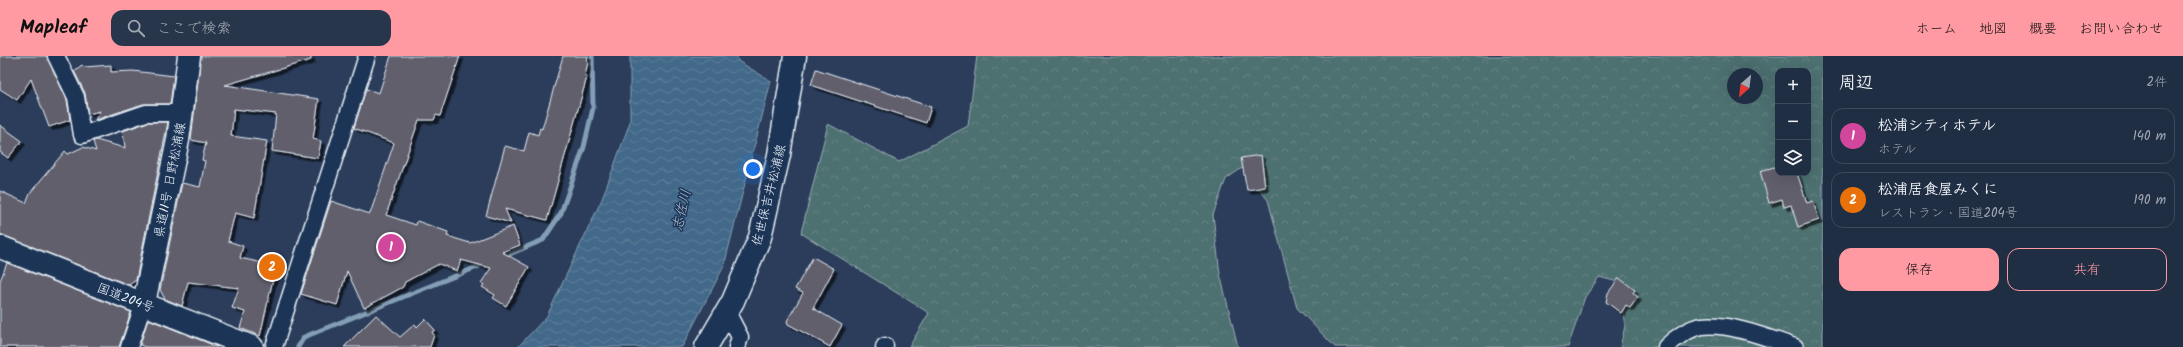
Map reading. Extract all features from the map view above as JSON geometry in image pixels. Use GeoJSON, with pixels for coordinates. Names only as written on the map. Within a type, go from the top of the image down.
{"type":"FeatureCollection","features":[{"type":"Feature","properties":{"kind":"main road","name":"県道11号 日野松浦線"},"geometry":{"type":"LineString","coordinates":[[144,303],[181,113],[189,56]]}},
{"type":"Feature","properties":{"kind":"main road","name":"佐世保吉井松浦線"},"geometry":{"type":"LineString","coordinates":[[706,347],[733,301],[760,237],[779,155],[795,56]]}},
{"type":"Feature","properties":{"kind":"main road","name":"国道204号"},"geometry":{"type":"LineString","coordinates":[[0,247],[252,347]]}},
{"type":"Feature","properties":{"kind":"street"},"geometry":{"type":"LineString","coordinates":[[56,56],[76,97],[82,135],[146,113],[181,113]]}},
{"type":"Feature","properties":{"kind":"street"},"geometry":{"type":"LineString","coordinates":[[274,347],[367,56]]}},
{"type":"Feature","properties":{"kind":"street"},"geometry":{"type":"LineString","coordinates":[[129,347],[144,303]]}},
{"type":"Feature","properties":{"kind":"street"},"geometry":{"type":"LineString","coordinates":[[727,312],[740,337],[737,347]]}},
{"type":"Feature","properties":{"kind":"street"},"geometry":{"type":"LineString","coordinates":[[1666,347],[1675,338],[1702,326],[1722,327],[1757,334],[1795,347]]}},
{"type":"Feature","properties":{"kind":"green space"},"geometry":{"type":"Polygon","coordinates":[[[977,56],[1823,56],[1823,347],[1620,347],[1625,326],[1618,282],[1599,277],[1585,297],[1568,347],[1335,347],[1297,308],[1268,200],[1242,168],[1226,179],[1213,215],[1220,274],[1238,347],[909,347],[929,313],[801,233],[828,124],[899,162],[968,126],[977,56]]]}},
{"type":"Feature","properties":{"kind":"water","name":"志佐川"},"geometry":{"type":"Polygon","coordinates":[[[630,56],[737,56],[738,61],[771,81],[724,266],[682,347],[518,347],[547,316],[602,199],[630,122],[630,56]]]}},
{"type":"Feature","properties":{"kind":"building"},"geometry":{"type":"Polygon","coordinates":[[[0,56],[47,56],[67,100],[70,120],[49,127],[31,79],[17,100],[0,89],[0,56]]]}},
{"type":"Feature","properties":{"kind":"building"},"geometry":{"type":"Polygon","coordinates":[[[201,56],[311,56],[311,60],[225,85],[319,99],[313,139],[321,141],[318,158],[272,151],[276,114],[234,109],[231,136],[267,141],[254,218],[235,213],[228,241],[243,246],[240,258],[276,266],[260,336],[240,328],[245,312],[232,308],[239,288],[188,282],[182,306],[165,299],[160,290],[182,183],[200,187],[205,161],[202,160],[206,143],[191,140],[201,56]]]}},
{"type":"Feature","properties":{"kind":"building"},"geometry":{"type":"Polygon","coordinates":[[[391,56],[460,56],[440,116],[436,115],[434,120],[419,120],[386,215],[416,225],[417,221],[448,232],[447,236],[470,243],[513,226],[520,245],[502,252],[529,267],[506,306],[493,298],[495,295],[482,287],[484,285],[481,283],[491,268],[461,260],[457,271],[439,264],[405,282],[403,287],[364,308],[347,271],[337,305],[301,294],[331,201],[370,214],[394,143],[354,128],[366,89],[379,93],[391,56]]]}},
{"type":"Feature","properties":{"kind":"building"},"geometry":{"type":"Polygon","coordinates":[[[563,56],[588,56],[585,76],[587,77],[547,220],[505,209],[511,223],[486,216],[505,146],[524,151],[529,132],[538,135],[540,128],[542,129],[563,56]]]}},
{"type":"Feature","properties":{"kind":"building"},"geometry":{"type":"Polygon","coordinates":[[[82,65],[84,67],[111,65],[111,72],[133,71],[174,76],[170,104],[143,104],[95,120],[100,111],[88,114],[85,93],[74,71],[82,65]]]}},
{"type":"Feature","properties":{"kind":"building"},"geometry":{"type":"Polygon","coordinates":[[[816,69],[931,107],[926,123],[811,85],[816,69]]]}},
{"type":"Feature","properties":{"kind":"building"},"geometry":{"type":"Polygon","coordinates":[[[148,122],[168,122],[136,280],[129,285],[0,234],[0,191],[26,203],[30,193],[65,151],[68,154],[83,147],[96,151],[93,141],[96,140],[125,148],[123,131],[148,122]]]}},
{"type":"Feature","properties":{"kind":"building"},"geometry":{"type":"Polygon","coordinates":[[[0,125],[22,141],[8,158],[0,152],[0,125]]]}},
{"type":"Feature","properties":{"kind":"building"},"geometry":{"type":"Polygon","coordinates":[[[1261,155],[1265,187],[1247,190],[1241,158],[1261,155]]]}},
{"type":"Feature","properties":{"kind":"building"},"geometry":{"type":"Polygon","coordinates":[[[1775,167],[1775,176],[1798,176],[1807,203],[1813,201],[1819,220],[1798,227],[1791,205],[1784,207],[1782,199],[1769,203],[1760,171],[1775,167]]]}},
{"type":"Feature","properties":{"kind":"building"},"geometry":{"type":"Polygon","coordinates":[[[813,257],[834,269],[813,308],[842,325],[830,347],[788,324],[787,321],[803,293],[795,289],[813,257]]]}},
{"type":"Feature","properties":{"kind":"building"},"geometry":{"type":"Polygon","coordinates":[[[7,263],[131,312],[119,347],[0,347],[0,281],[7,263]]]}},
{"type":"Feature","properties":{"kind":"building"},"geometry":{"type":"Polygon","coordinates":[[[1619,278],[1635,290],[1633,293],[1638,297],[1630,308],[1626,305],[1621,313],[1606,302],[1608,293],[1619,278]]]}},
{"type":"Feature","properties":{"kind":"building"},"geometry":{"type":"Polygon","coordinates":[[[376,315],[400,337],[415,324],[417,327],[425,319],[435,330],[432,332],[434,335],[430,347],[344,347],[376,315]]]}},
{"type":"Feature","properties":{"kind":"building"},"geometry":{"type":"Polygon","coordinates":[[[148,319],[218,347],[145,347],[140,345],[148,319]]]}},
{"type":"Feature","properties":{"kind":"waterway"},"geometry":{"type":"LineString","coordinates":[[502,257],[543,240],[561,213],[584,147],[593,108],[592,56]]}},
{"type":"Feature","properties":{"kind":"waterway"},"geometry":{"type":"LineString","coordinates":[[298,347],[304,337],[487,263]]}},
{"type":"Feature","properties":{"kind":"place","name":"松浦シティホテル"},"geometry":{"type":"Point","coordinates":[391,247]}},
{"type":"Feature","properties":{"kind":"place","name":"松浦居食屋みくに"},"geometry":{"type":"Point","coordinates":[272,267]}}]}
